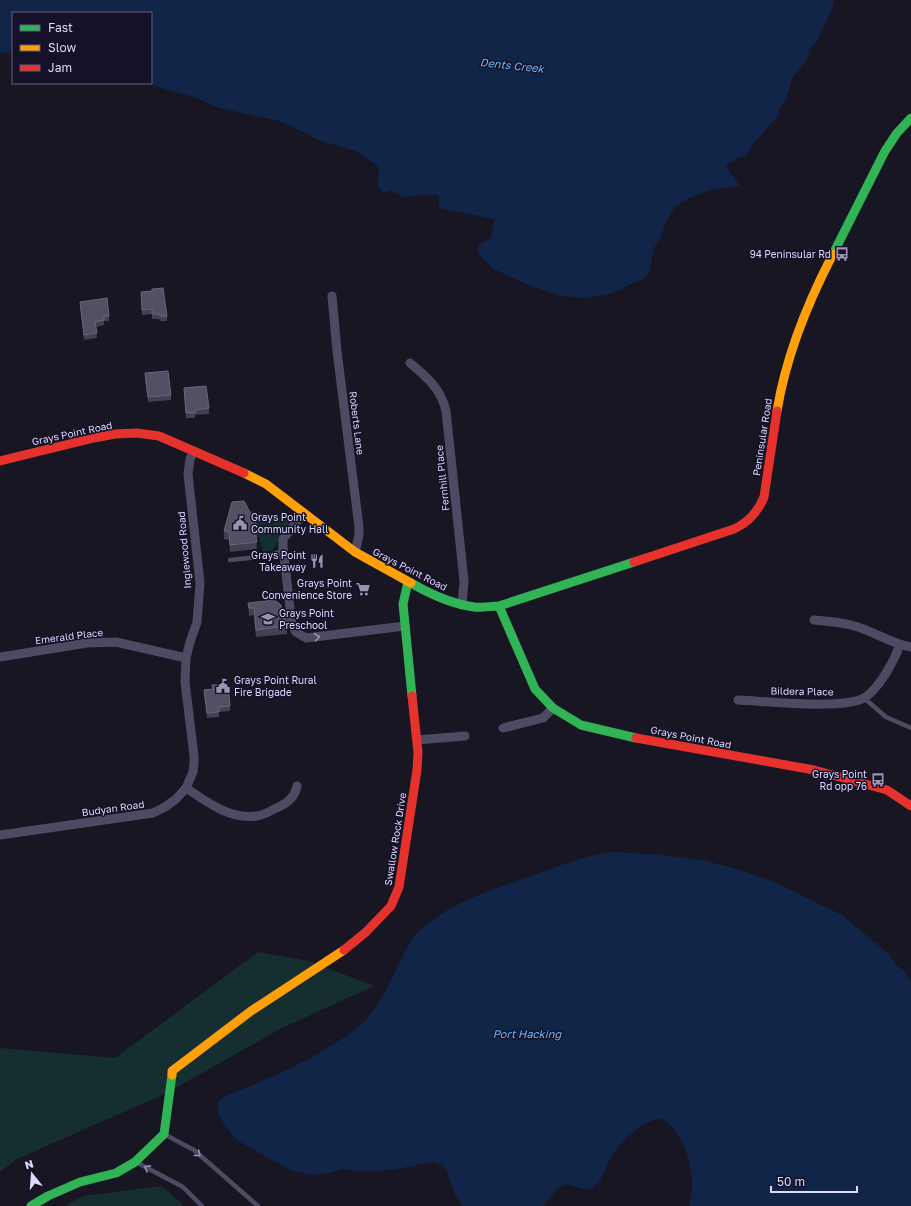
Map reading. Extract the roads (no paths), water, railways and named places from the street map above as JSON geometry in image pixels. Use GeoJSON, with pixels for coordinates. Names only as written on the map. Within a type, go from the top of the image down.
{"type":"FeatureCollection","features":[{"type":"Feature","properties":{"kind":"street","name":"Peninsular Road"},"geometry":{"type":"LineString","coordinates":[[499,606],[721,534],[744,525],[751,520],[764,498],[777,407],[784,374],[805,314],[857,205],[899,130],[911,118]]}},
{"type":"Feature","properties":{"kind":"street","name":"Roberts Lane"},"geometry":{"type":"LineString","coordinates":[[332,296],[337,351],[359,527],[359,535],[355,552]]}},
{"type":"Feature","properties":{"kind":"street","name":"Fernhill Place"},"geometry":{"type":"LineString","coordinates":[[410,363],[427,377],[436,388],[442,397],[446,411],[464,581],[462,605]]}},
{"type":"Feature","properties":{"kind":"street","name":"Grays Point Road"},"geometry":{"type":"LineString","coordinates":[[0,461],[105,435],[145,433],[160,436],[256,478],[275,490],[355,552],[431,594],[462,605],[476,607],[499,606],[535,689],[553,708],[581,725],[646,740],[814,770],[887,790],[911,806]]}},
{"type":"Feature","properties":{"kind":"street","name":"Inglewood Road"},"geometry":{"type":"LineString","coordinates":[[186,788],[193,772],[194,756],[185,682],[186,658],[197,622],[200,583],[188,474],[190,460],[194,451]]}},
{"type":"Feature","properties":{"kind":"street"},"geometry":{"type":"LineString","coordinates":[[304,513],[283,539],[283,551],[292,625],[296,632],[306,638],[406,626]]}},
{"type":"Feature","properties":{"kind":"street","name":"Swallow Rock Drive"},"geometry":{"type":"LineString","coordinates":[[164,1134],[172,1071],[251,1011],[350,946],[391,906],[399,887],[417,770],[417,740],[403,604],[408,582]]}},
{"type":"Feature","properties":{"kind":"street"},"geometry":{"type":"LineString","coordinates":[[814,620],[838,622],[857,626],[900,645],[911,647]]}},
{"type":"Feature","properties":{"kind":"street","name":"Emerald Place"},"geometry":{"type":"LineString","coordinates":[[0,657],[87,643],[116,642],[186,658]]}},
{"type":"Feature","properties":{"kind":"street"},"geometry":{"type":"LineString","coordinates":[[864,698],[876,687],[886,672],[900,645]]}},
{"type":"Feature","properties":{"kind":"street","name":"Bildera Place"},"geometry":{"type":"LineString","coordinates":[[738,700],[832,703],[852,702],[864,698]]}},
{"type":"Feature","properties":{"kind":"street"},"geometry":{"type":"LineString","coordinates":[[503,728],[542,718],[553,708]]}},
{"type":"Feature","properties":{"kind":"street"},"geometry":{"type":"LineString","coordinates":[[417,740],[465,736]]}},
{"type":"Feature","properties":{"kind":"street"},"geometry":{"type":"LineString","coordinates":[[186,788],[216,807],[238,816],[258,816],[284,806],[296,793],[297,786]]}},
{"type":"Feature","properties":{"kind":"street","name":"Budyan Road"},"geometry":{"type":"LineString","coordinates":[[0,835],[152,813],[171,803],[186,788]]}},
{"type":"Feature","properties":{"kind":"street"},"geometry":{"type":"LineString","coordinates":[[31,1206],[48,1196],[80,1182],[116,1173],[136,1162],[164,1134]]}},
{"type":"Feature","properties":{"kind":"lane"},"geometry":{"type":"LineString","coordinates":[[230,560],[267,556],[283,551]]}},
{"type":"Feature","properties":{"kind":"lane"},"geometry":{"type":"LineString","coordinates":[[864,698],[886,717],[911,728]]}},
{"type":"Feature","properties":{"kind":"lane"},"geometry":{"type":"LineString","coordinates":[[164,1134],[194,1150],[258,1206]]}},
{"type":"Feature","properties":{"kind":"lane"},"geometry":{"type":"LineString","coordinates":[[136,1162],[184,1187],[202,1206]]}},
{"type":"Feature","properties":{"kind":"water","name":"Dents Creek"},"geometry":{"type":"Polygon","coordinates":[[[0,0],[834,0],[833,6],[818,39],[808,51],[811,54],[792,79],[786,100],[778,111],[780,113],[752,146],[746,156],[737,158],[726,166],[740,186],[710,190],[687,199],[675,207],[665,223],[661,238],[654,248],[649,274],[642,280],[626,286],[621,290],[605,295],[582,298],[558,295],[526,284],[494,269],[478,253],[478,246],[491,237],[495,219],[439,208],[439,196],[427,194],[402,198],[397,193],[389,190],[384,193],[378,186],[379,167],[356,151],[318,140],[279,121],[220,108],[196,98],[148,84],[152,84],[152,12],[12,12],[12,52],[0,53],[0,0]]]}},
{"type":"Feature","properties":{"kind":"water","name":"Port Hacking"},"geometry":{"type":"Polygon","coordinates":[[[615,852],[662,855],[702,860],[740,870],[772,881],[842,915],[890,955],[896,965],[904,971],[911,982],[911,1206],[689,1206],[692,1186],[690,1165],[684,1145],[668,1122],[661,1119],[655,1119],[641,1126],[621,1144],[610,1159],[598,1183],[590,1190],[566,1184],[558,1188],[543,1206],[463,1206],[455,1195],[446,1169],[441,1164],[433,1162],[392,1170],[362,1171],[343,1169],[314,1175],[297,1172],[288,1169],[240,1142],[225,1126],[219,1115],[218,1103],[222,1098],[263,1081],[315,1055],[348,1035],[368,1018],[383,996],[414,937],[437,917],[459,904],[493,890],[571,862],[615,852]]]}},
{"type":"Feature","properties":{"kind":"place","name":"94 Peninsular Rd"},"geometry":{"type":"Point","coordinates":[842,254]}},
{"type":"Feature","properties":{"kind":"place","name":"Grays Point Community Hall"},"geometry":{"type":"Point","coordinates":[240,523]}},
{"type":"Feature","properties":{"kind":"place","name":"Grays Point Takeaway"},"geometry":{"type":"Point","coordinates":[317,561]}},
{"type":"Feature","properties":{"kind":"place","name":"Grays Point Convenience Store"},"geometry":{"type":"Point","coordinates":[363,589]}},
{"type":"Feature","properties":{"kind":"place","name":"Grays Point Preschool"},"geometry":{"type":"Point","coordinates":[268,619]}},
{"type":"Feature","properties":{"kind":"place","name":"Grays Point Rural Fire Brigade"},"geometry":{"type":"Point","coordinates":[223,686]}},
{"type":"Feature","properties":{"kind":"place","name":"Grays Point Rd opp 76"},"geometry":{"type":"Point","coordinates":[878,780]}}]}
